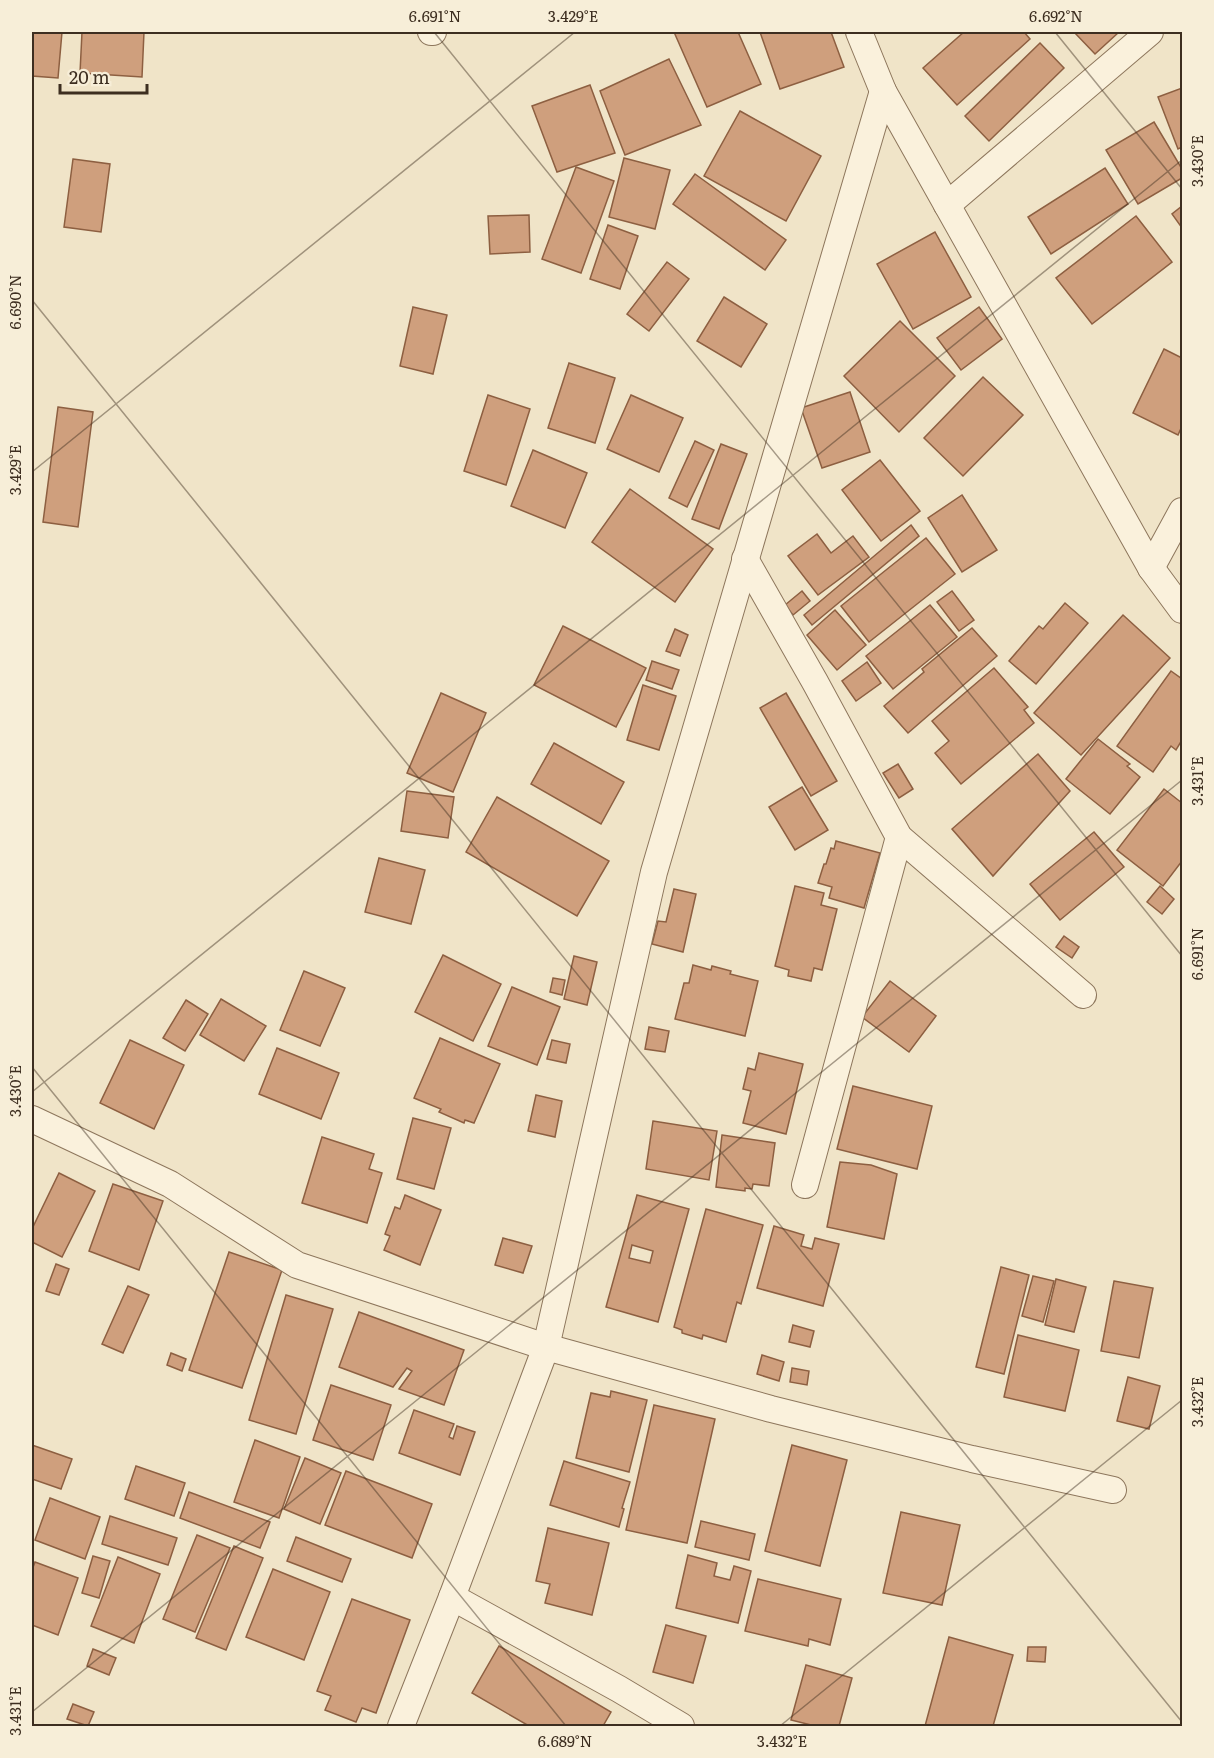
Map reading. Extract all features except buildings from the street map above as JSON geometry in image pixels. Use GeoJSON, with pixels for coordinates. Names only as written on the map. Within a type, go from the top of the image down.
{"type":"FeatureCollection","features":[{"type":"Feature","properties":{"kind":"street"},"geometry":{"type":"LineString","coordinates":[[858,32],[883,91],[1151,568],[1182,610]]}},
{"type":"Feature","properties":{"kind":"street"},"geometry":{"type":"LineString","coordinates":[[947,205],[1150,32]]}},
{"type":"Feature","properties":{"kind":"street"},"geometry":{"type":"LineString","coordinates":[[401,1726],[546,1347],[654,872],[883,91]]}},
{"type":"Feature","properties":{"kind":"street"},"geometry":{"type":"LineString","coordinates":[[1151,568],[1182,511]]}},
{"type":"Feature","properties":{"kind":"street"},"geometry":{"type":"LineString","coordinates":[[745,559],[899,837],[1083,995]]}},
{"type":"Feature","properties":{"kind":"street"},"geometry":{"type":"LineString","coordinates":[[805,1185],[899,837]]}},
{"type":"Feature","properties":{"kind":"street"},"geometry":{"type":"LineString","coordinates":[[32,1119],[170,1184],[297,1265],[546,1347],[782,1411],[972,1459],[1113,1490]]}},
{"type":"Feature","properties":{"kind":"street"},"geometry":{"type":"LineString","coordinates":[[452,1597],[619,1689],[681,1726]]}}]}
